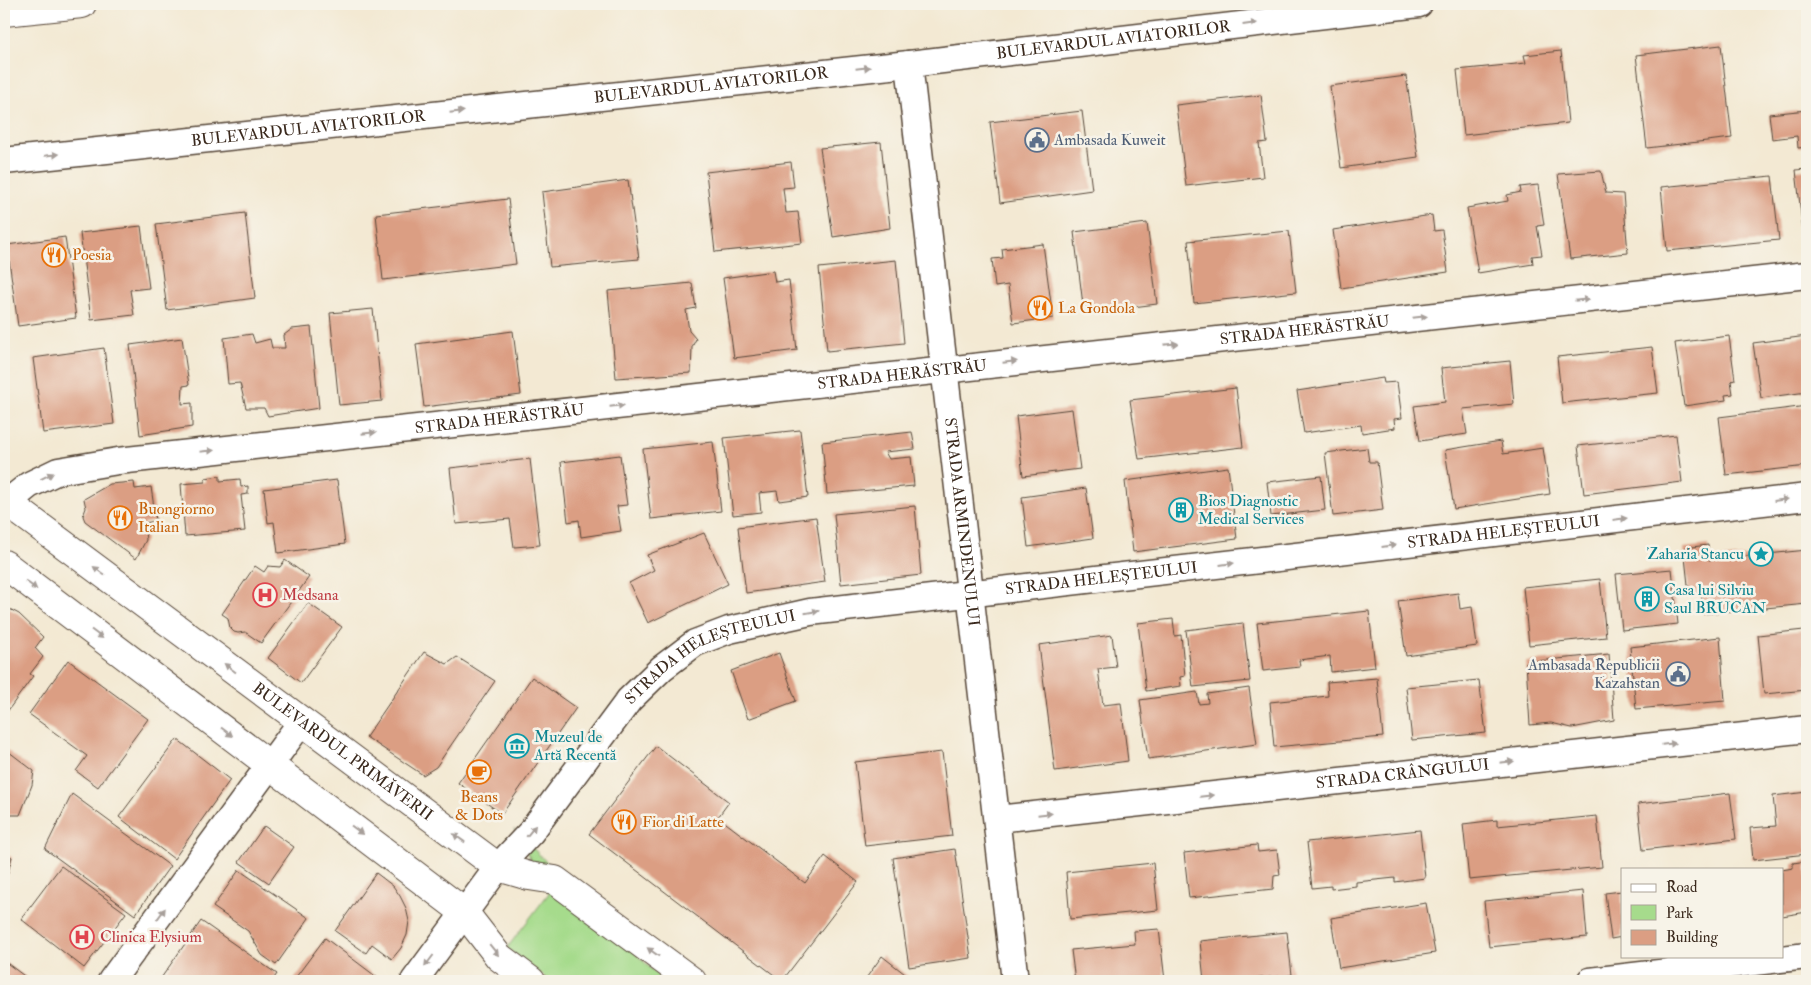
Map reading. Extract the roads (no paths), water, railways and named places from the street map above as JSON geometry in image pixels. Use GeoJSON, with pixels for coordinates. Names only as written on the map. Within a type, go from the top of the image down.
{"type":"FeatureCollection","features":[{"type":"Feature","properties":{"kind":"street"},"geometry":{"type":"LineString","coordinates":[[4,12],[82,4]]}},
{"type":"Feature","properties":{"kind":"street","name":"BULEVARDUL AVIATORILOR"},"geometry":{"type":"LineString","coordinates":[[4,161],[909,64],[1419,4]]}},
{"type":"Feature","properties":{"kind":"street","name":"STRADA ARMINDENULUI"},"geometry":{"type":"LineString","coordinates":[[909,64],[1015,981]]}},
{"type":"Feature","properties":{"kind":"street","name":"STRADA HERĂSTRĂU"},"geometry":{"type":"LineString","coordinates":[[5,502],[29,485],[58,471],[118,461],[1807,275]]}},
{"type":"Feature","properties":{"kind":"street","name":"STRADA HELEȘTEULUI"},"geometry":{"type":"LineString","coordinates":[[414,981],[498,867],[531,832],[629,700],[662,668],[695,643],[729,630],[810,612],[1807,497]]}},
{"type":"Feature","properties":{"kind":"street","name":"BULEVARDUL PRIMĂVERII"},"geometry":{"type":"LineString","coordinates":[[5,502],[498,867],[529,876],[555,880],[692,981]]}},
{"type":"Feature","properties":{"kind":"street"},"geometry":{"type":"LineString","coordinates":[[4,564],[464,912],[500,957],[531,981]]}},
{"type":"Feature","properties":{"kind":"street"},"geometry":{"type":"LineString","coordinates":[[112,981],[302,722]]}},
{"type":"Feature","properties":{"kind":"street","name":"STRADA CRÂNGULUI"},"geometry":{"type":"LineString","coordinates":[[996,820],[1807,729]]}},
{"type":"Feature","properties":{"kind":"street"},"geometry":{"type":"LineString","coordinates":[[1590,981],[1807,956]]}},
{"type":"Feature","properties":{"kind":"place","name":"Ambasada Kuweit"},"geometry":{"type":"Point","coordinates":[1037,140]}},
{"type":"Feature","properties":{"kind":"place","name":"Poesia"},"geometry":{"type":"Point","coordinates":[54,255]}},
{"type":"Feature","properties":{"kind":"place","name":"La Gondola"},"geometry":{"type":"Point","coordinates":[1040,308]}},
{"type":"Feature","properties":{"kind":"place","name":"Bios Diagnostic Medical Services"},"geometry":{"type":"Point","coordinates":[1181,510]}},
{"type":"Feature","properties":{"kind":"place","name":"Buongiorno Italian"},"geometry":{"type":"Point","coordinates":[120,518]}},
{"type":"Feature","properties":{"kind":"place","name":"Zaharia Stancu"},"geometry":{"type":"Point","coordinates":[1761,554]}},
{"type":"Feature","properties":{"kind":"place","name":"Medsana"},"geometry":{"type":"Point","coordinates":[265,595]}},
{"type":"Feature","properties":{"kind":"place","name":"Casa lui Silviu Saul BRUCAN"},"geometry":{"type":"Point","coordinates":[1647,599]}},
{"type":"Feature","properties":{"kind":"place","name":"Ambasada Republicii Kazahstan"},"geometry":{"type":"Point","coordinates":[1678,674]}},
{"type":"Feature","properties":{"kind":"place","name":"Muzeul de Artă Recentă"},"geometry":{"type":"Point","coordinates":[517,746]}},
{"type":"Feature","properties":{"kind":"place","name":"Beans & Dots"},"geometry":{"type":"Point","coordinates":[479,772]}},
{"type":"Feature","properties":{"kind":"place","name":"Fior di Latte"},"geometry":{"type":"Point","coordinates":[624,822]}},
{"type":"Feature","properties":{"kind":"place","name":"Clinica Elysium"},"geometry":{"type":"Point","coordinates":[82,937]}}]}
